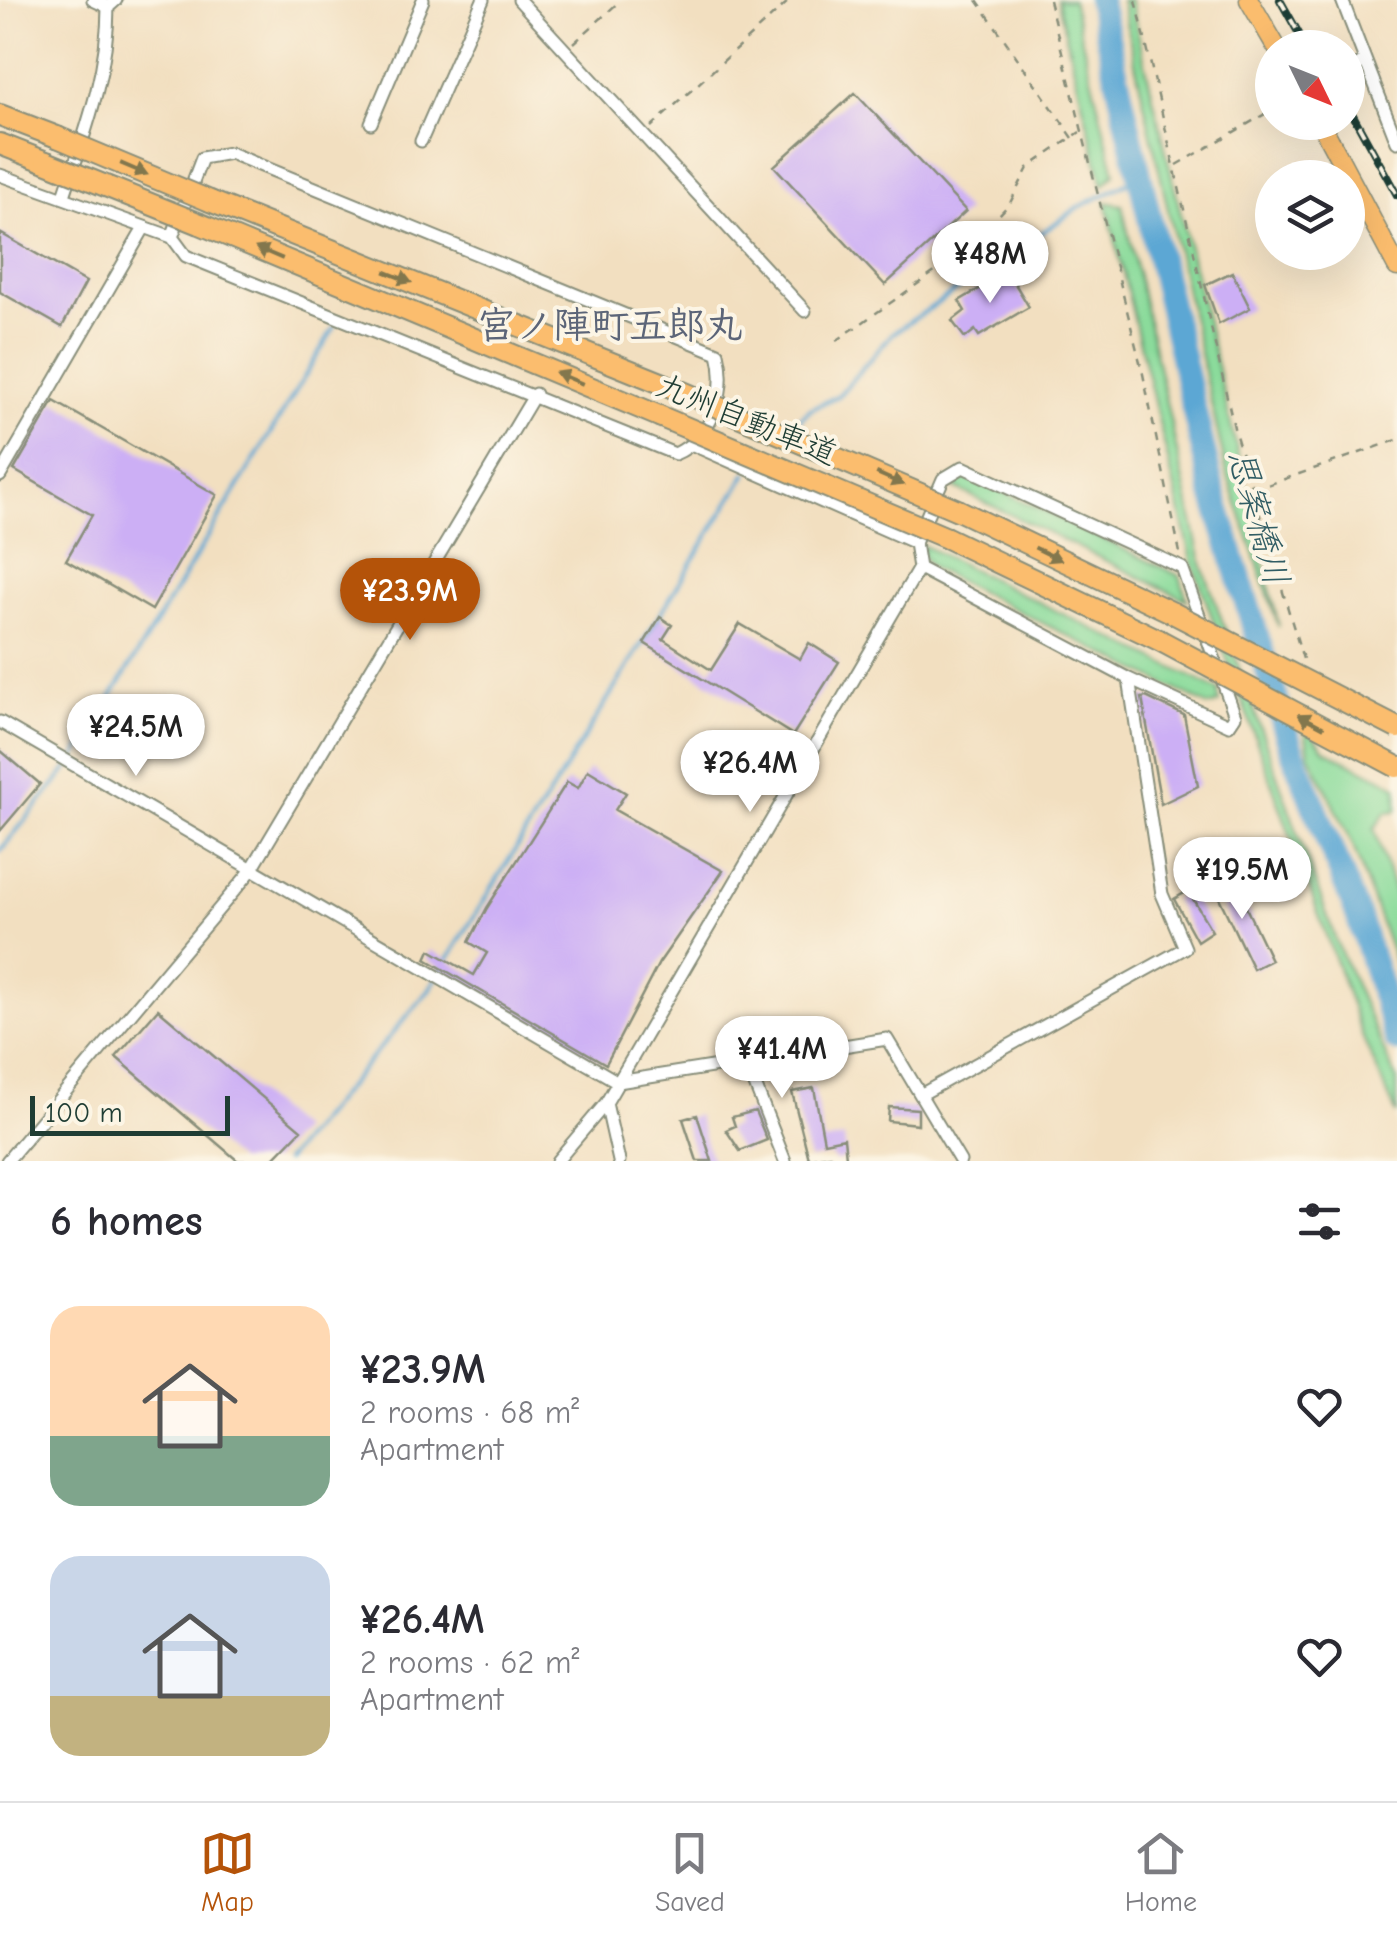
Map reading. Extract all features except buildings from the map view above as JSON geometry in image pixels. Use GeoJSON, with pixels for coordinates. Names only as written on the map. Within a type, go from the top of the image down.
{"type":"FeatureCollection","features":[{"type":"Feature","properties":{"kind":"highway","name":"九州自動車道"},"geometry":{"type":"LineString","coordinates":[[0,115],[671,387],[960,512],[1172,613],[1397,728]]}},
{"type":"Feature","properties":{"kind":"highway","name":"九州自動車道"},"geometry":{"type":"LineString","coordinates":[[0,144],[947,538],[1159,640],[1397,767]]}},
{"type":"Feature","properties":{"kind":"main road"},"geometry":{"type":"LineString","coordinates":[[1250,0],[1267,30]]}},
{"type":"Feature","properties":{"kind":"main road"},"geometry":{"type":"LineString","coordinates":[[1330,140],[1397,267]]}},
{"type":"Feature","properties":{"kind":"street"},"geometry":{"type":"LineString","coordinates":[[64,196],[104,58],[112,4],[92,0]]}},
{"type":"Feature","properties":{"kind":"street"},"geometry":{"type":"LineString","coordinates":[[371,123],[423,0]]}},
{"type":"Feature","properties":{"kind":"street"},"geometry":{"type":"LineString","coordinates":[[421,141],[483,0]]}},
{"type":"Feature","properties":{"kind":"street"},"geometry":{"type":"LineString","coordinates":[[519,0],[805,311]]}},
{"type":"Feature","properties":{"kind":"street"},"geometry":{"type":"LineString","coordinates":[[1346,2],[1355,30]]}},
{"type":"Feature","properties":{"kind":"street"},"geometry":{"type":"LineString","coordinates":[[1365,63],[1397,142]]}},
{"type":"Feature","properties":{"kind":"street"},"geometry":{"type":"LineString","coordinates":[[0,175],[172,238],[186,256],[535,394],[675,454],[693,446],[719,402],[724,377],[718,352],[230,153],[202,158],[172,238]]}},
{"type":"Feature","properties":{"kind":"street"},"geometry":{"type":"LineString","coordinates":[[0,476],[144,228]]}},
{"type":"Feature","properties":{"kind":"street"},"geometry":{"type":"LineString","coordinates":[[7,1161],[250,872],[535,394]]}},
{"type":"Feature","properties":{"kind":"street"},"geometry":{"type":"LineString","coordinates":[[693,446],[915,543]]}},
{"type":"Feature","properties":{"kind":"street"},"geometry":{"type":"LineString","coordinates":[[557,1161],[606,1103],[918,568],[915,543],[942,480],[963,467],[1182,568],[1236,716],[1228,725],[1129,679],[918,568]]}},
{"type":"Feature","properties":{"kind":"street"},"geometry":{"type":"LineString","coordinates":[[922,1094],[1185,948],[1162,894],[1129,679]]}},
{"type":"Feature","properties":{"kind":"street"},"geometry":{"type":"LineString","coordinates":[[0,722],[250,872],[618,1082],[887,1039],[960,1161]]}},
{"type":"Feature","properties":{"kind":"street"},"geometry":{"type":"LineString","coordinates":[[746,1062],[784,1161]]}},
{"type":"Feature","properties":{"kind":"street"},"geometry":{"type":"LineString","coordinates":[[606,1103],[620,1161]]}},
{"type":"Feature","properties":{"kind":"path"},"geometry":{"type":"LineString","coordinates":[[566,51],[621,0]]}},
{"type":"Feature","properties":{"kind":"path"},"geometry":{"type":"LineString","coordinates":[[643,134],[790,0]]}},
{"type":"Feature","properties":{"kind":"path"},"geometry":{"type":"LineString","coordinates":[[977,0],[1073,138]]}},
{"type":"Feature","properties":{"kind":"path"},"geometry":{"type":"LineString","coordinates":[[1049,0],[1143,374],[1182,568]]}},
{"type":"Feature","properties":{"kind":"path"},"geometry":{"type":"LineString","coordinates":[[1136,0],[1252,490],[1302,659]]}},
{"type":"Feature","properties":{"kind":"path"},"geometry":{"type":"LineString","coordinates":[[1176,166],[1255,120]]}},
{"type":"Feature","properties":{"kind":"path"},"geometry":{"type":"LineString","coordinates":[[836,341],[969,248],[1010,204],[1028,168],[1082,131]]}},
{"type":"Feature","properties":{"kind":"path"},"geometry":{"type":"LineString","coordinates":[[1252,490],[1397,440]]}},
{"type":"Feature","properties":{"kind":"green space"},"geometry":{"type":"Polygon","coordinates":[[[1057,0],[1072,0],[1115,173],[1103,185],[1057,0]]]}},
{"type":"Feature","properties":{"kind":"green space"},"geometry":{"type":"Polygon","coordinates":[[[1121,0],[1130,0],[1279,627],[1227,474],[1121,0]]]}},
{"type":"Feature","properties":{"kind":"green space"},"geometry":{"type":"Polygon","coordinates":[[[1106,202],[1122,205],[1203,567],[1336,941],[1397,1081],[1397,1115],[1363,1038],[1193,564],[1106,202]]]}},
{"type":"Feature","properties":{"kind":"green space"},"geometry":{"type":"Polygon","coordinates":[[[968,475],[1180,576],[1187,600],[953,487],[968,475]]]}},
{"type":"Feature","properties":{"kind":"green space"},"geometry":{"type":"Polygon","coordinates":[[[922,545],[1218,690],[1219,703],[1209,706],[932,568],[923,557],[922,545]]]}},
{"type":"Feature","properties":{"kind":"green space"},"geometry":{"type":"Polygon","coordinates":[[[1304,724],[1325,750],[1397,786],[1397,811],[1386,812],[1374,829],[1397,900],[1397,968],[1351,840],[1309,754],[1304,724]]]}},
{"type":"Feature","properties":{"kind":"waterway","name":"思案橋川"},"geometry":{"type":"LineString","coordinates":[[1099,0],[1213,492],[1291,748],[1357,913],[1397,1040]]}},
{"type":"Feature","properties":{"kind":"waterway"},"geometry":{"type":"LineString","coordinates":[[788,431],[810,409],[838,396],[892,334],[1081,206],[1141,176]]}},
{"type":"Feature","properties":{"kind":"waterway"},"geometry":{"type":"LineString","coordinates":[[74,759],[335,326]]}},
{"type":"Feature","properties":{"kind":"waterway"},"geometry":{"type":"LineString","coordinates":[[285,1161],[429,990],[747,473]]}},
{"type":"Feature","properties":{"kind":"waterway"},"geometry":{"type":"LineString","coordinates":[[0,851],[69,767]]}},
{"type":"Feature","properties":{"kind":"railway"},"geometry":{"type":"LineString","coordinates":[[1280,0],[1297,30]]}},
{"type":"Feature","properties":{"kind":"railway"},"geometry":{"type":"LineString","coordinates":[[1365,137],[1397,195]]}},
{"type":"Feature","properties":{"kind":"district","name":"宮ノ陣町五郎丸"},"geometry":{"type":"Point","coordinates":[610,325]}}]}
